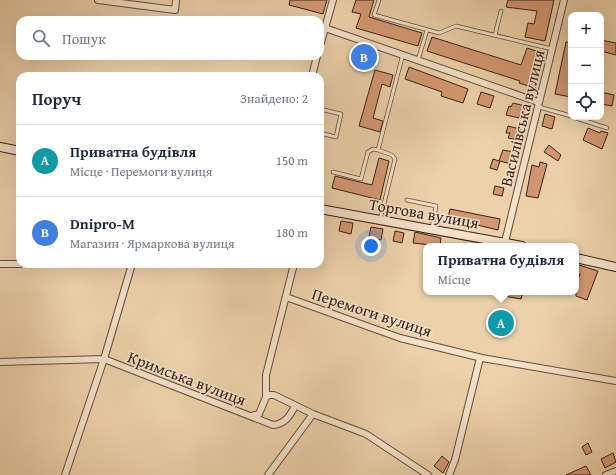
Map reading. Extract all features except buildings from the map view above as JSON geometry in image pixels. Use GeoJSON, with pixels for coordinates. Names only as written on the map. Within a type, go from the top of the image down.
{"type":"FeatureCollection","features":[{"type":"Feature","properties":{"kind":"street"},"geometry":{"type":"LineString","coordinates":[[98,0],[175,10],[176,0]]}},
{"type":"Feature","properties":{"kind":"street"},"geometry":{"type":"LineString","coordinates":[[324,32],[333,0]]}},
{"type":"Feature","properties":{"kind":"street","name":"Василівська вулиця"},"geometry":{"type":"LineString","coordinates":[[505,242],[564,0]]}},
{"type":"Feature","properties":{"kind":"street"},"geometry":{"type":"LineString","coordinates":[[325,28],[403,54],[538,104]]}},
{"type":"Feature","properties":{"kind":"street"},"geometry":{"type":"LineString","coordinates":[[313,72],[316,60]]}},
{"type":"Feature","properties":{"kind":"street"},"geometry":{"type":"LineString","coordinates":[[0,147],[16,150]]}},
{"type":"Feature","properties":{"kind":"street","name":"Торгова вулиця"},"geometry":{"type":"LineString","coordinates":[[324,210],[509,243]]}},
{"type":"Feature","properties":{"kind":"street"},"geometry":{"type":"LineString","coordinates":[[579,259],[616,267]]}},
{"type":"Feature","properties":{"kind":"street"},"geometry":{"type":"LineString","coordinates":[[0,264],[16,264]]}},
{"type":"Feature","properties":{"kind":"street"},"geometry":{"type":"LineString","coordinates":[[65,475],[104,359],[131,268]]}},
{"type":"Feature","properties":{"kind":"street"},"geometry":{"type":"LineString","coordinates":[[266,397],[266,375],[293,268]]}},
{"type":"Feature","properties":{"kind":"street","name":"Перемоги вулиця"},"geometry":{"type":"LineString","coordinates":[[286,296],[400,338],[480,358],[616,381]]}},
{"type":"Feature","properties":{"kind":"street"},"geometry":{"type":"LineString","coordinates":[[449,475],[455,460],[480,358]]}},
{"type":"Feature","properties":{"kind":"street","name":"Кримська вулиця"},"geometry":{"type":"LineString","coordinates":[[0,362],[104,359],[250,416],[256,416],[260,413],[266,397],[271,395],[278,396]]}},
{"type":"Feature","properties":{"kind":"street"},"geometry":{"type":"LineString","coordinates":[[266,375],[270,387],[278,396],[313,414],[366,434],[428,475]]}},
{"type":"Feature","properties":{"kind":"street"},"geometry":{"type":"LineString","coordinates":[[250,416],[268,424],[277,424],[286,419],[295,406]]}},
{"type":"Feature","properties":{"kind":"street"},"geometry":{"type":"LineString","coordinates":[[268,475],[313,414]]}},
{"type":"Feature","properties":{"kind":"street"},"geometry":{"type":"LineString","coordinates":[[606,475],[616,471]]}},
{"type":"Feature","properties":{"kind":"lane"},"geometry":{"type":"LineString","coordinates":[[379,0],[374,15],[439,33],[456,26],[552,49]]}},
{"type":"Feature","properties":{"kind":"lane"},"geometry":{"type":"LineString","coordinates":[[495,35],[501,10]]}},
{"type":"Feature","properties":{"kind":"lane"},"geometry":{"type":"LineString","coordinates":[[418,60],[427,30]]}},
{"type":"Feature","properties":{"kind":"lane"},"geometry":{"type":"LineString","coordinates":[[378,150],[403,54]]}},
{"type":"Feature","properties":{"kind":"lane"},"geometry":{"type":"LineString","coordinates":[[538,104],[568,115]]}},
{"type":"Feature","properties":{"kind":"lane"},"geometry":{"type":"LineString","coordinates":[[324,110],[341,114],[336,136],[324,134]]}},
{"type":"Feature","properties":{"kind":"lane"},"geometry":{"type":"LineString","coordinates":[[582,120],[607,128]]}},
{"type":"Feature","properties":{"kind":"lane"},"geometry":{"type":"LineString","coordinates":[[333,172],[361,179],[368,152],[373,149],[392,154],[396,159],[380,220]]}},
{"type":"Feature","properties":{"kind":"lane"},"geometry":{"type":"LineString","coordinates":[[407,200],[436,206],[432,228]]}},
{"type":"Feature","properties":{"kind":"place","name":"Dnipro-M"},"geometry":{"type":"Point","coordinates":[364,57]}},
{"type":"Feature","properties":{"kind":"place","name":"Приватна будівля"},"geometry":{"type":"Point","coordinates":[501,323]}}]}
